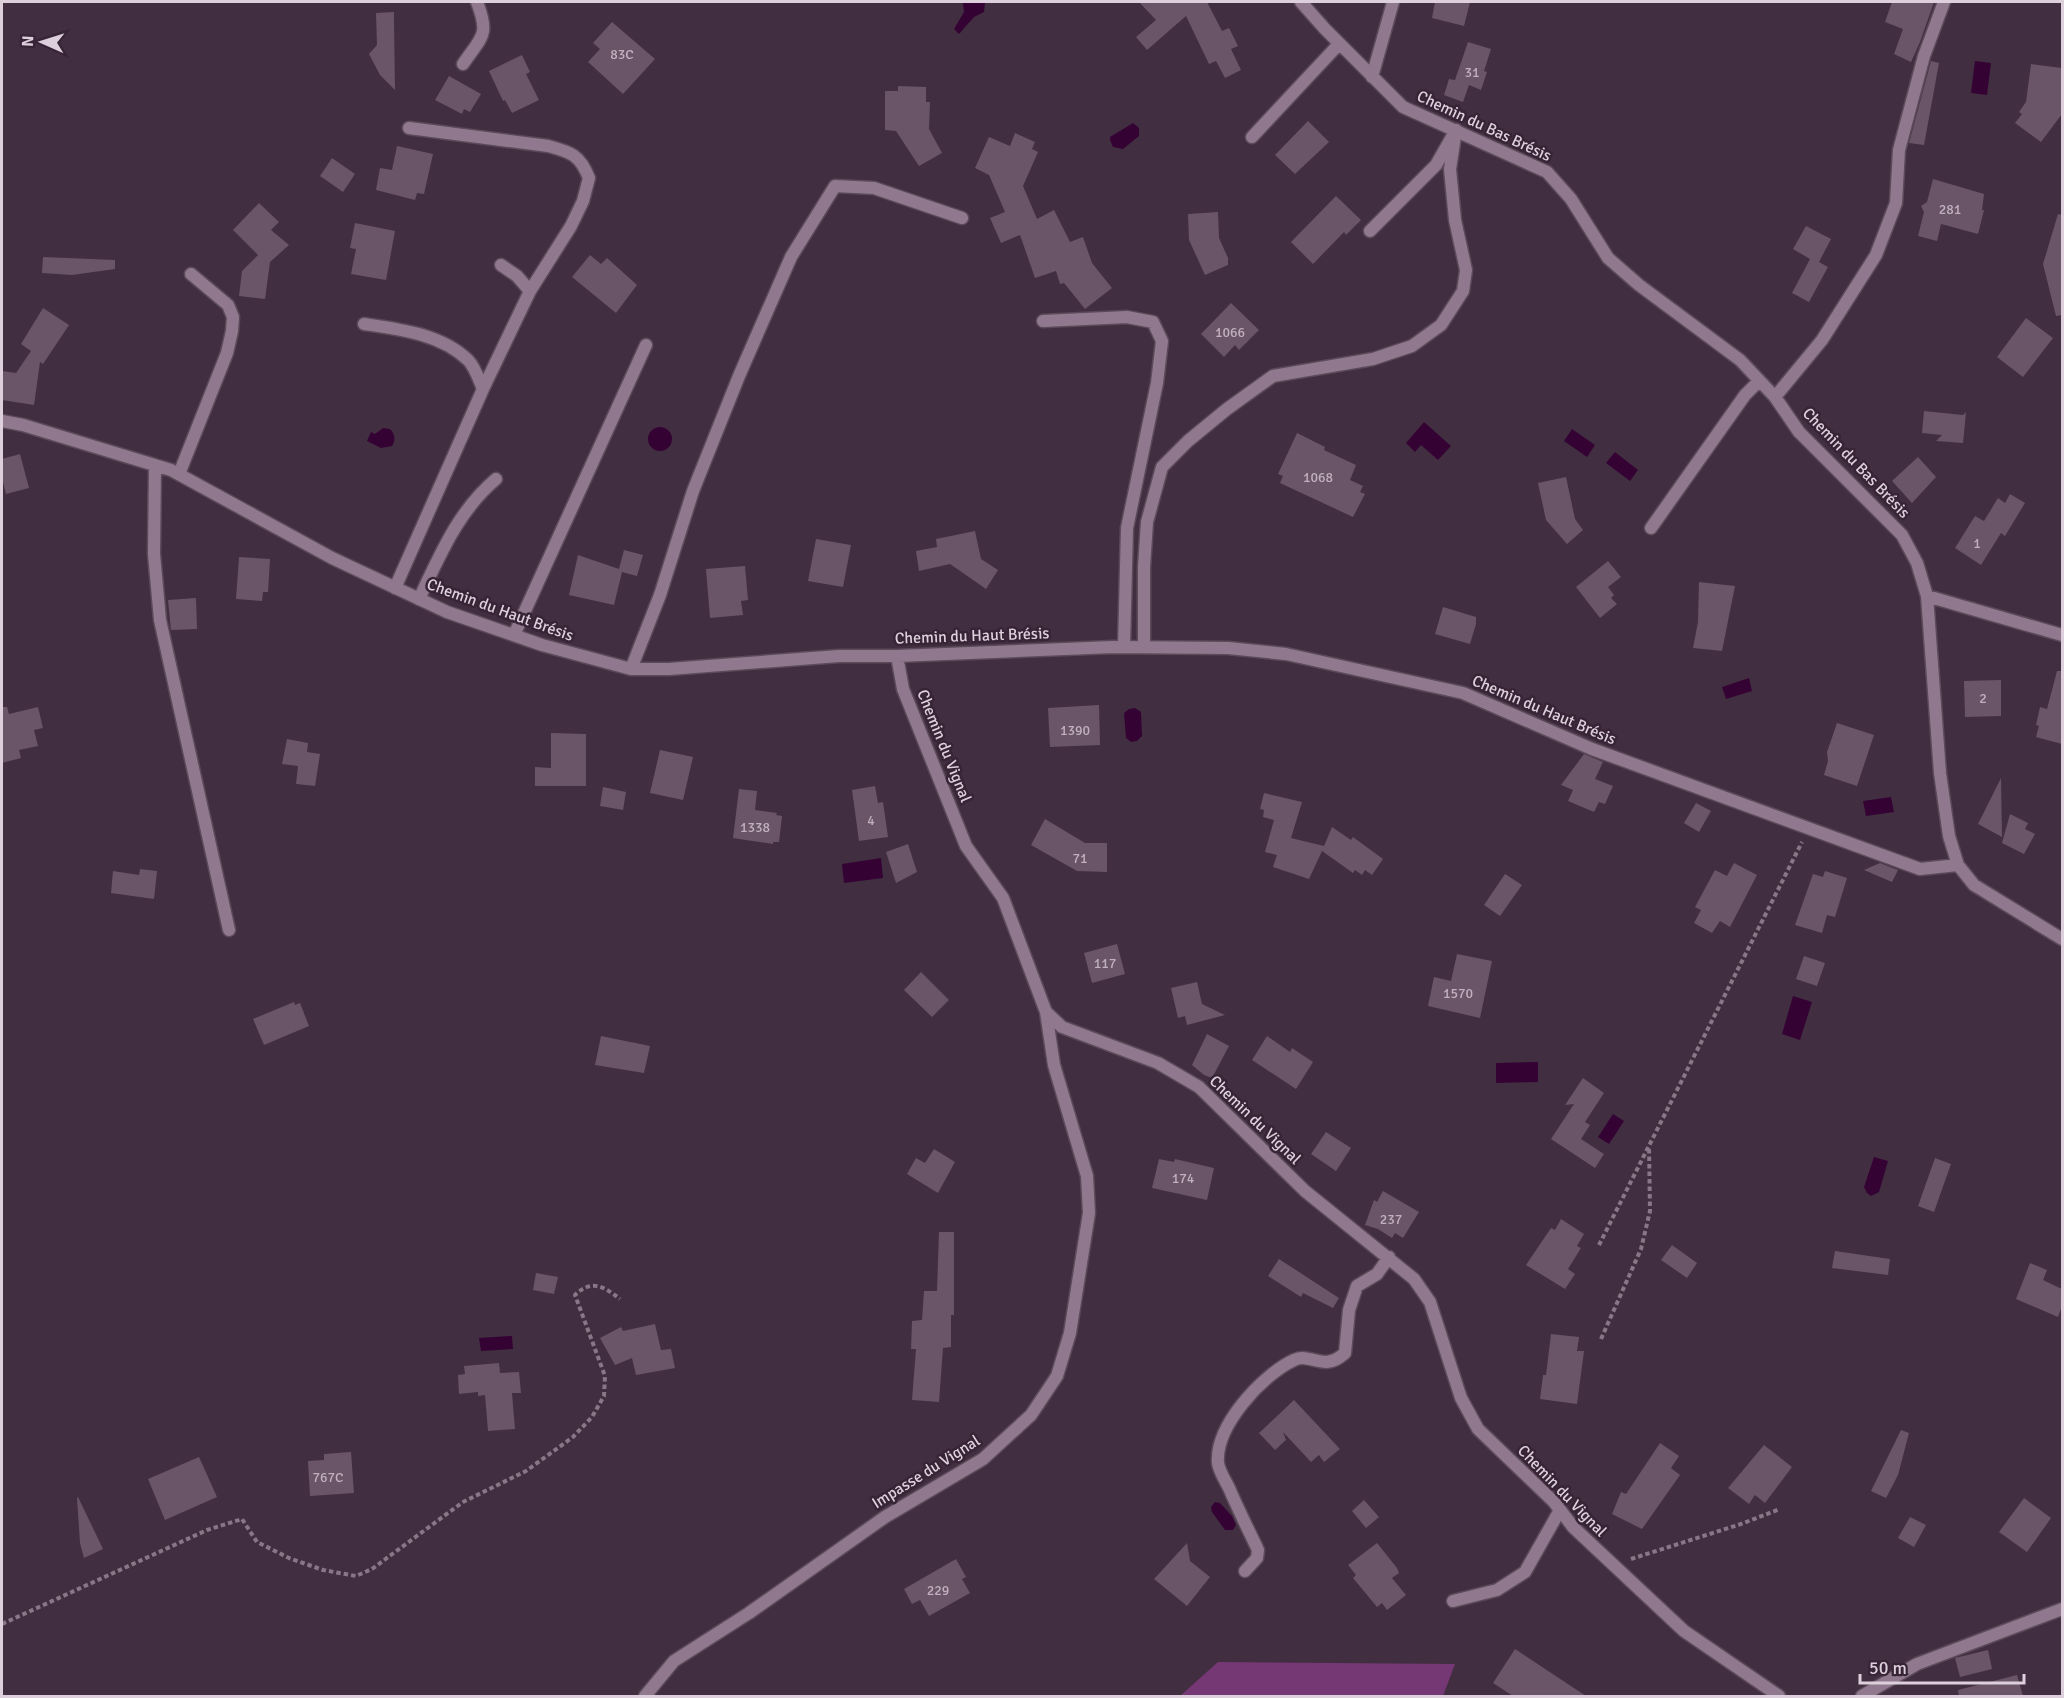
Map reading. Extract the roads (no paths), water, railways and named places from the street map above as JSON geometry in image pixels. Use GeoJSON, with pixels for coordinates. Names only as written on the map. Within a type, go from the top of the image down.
{"type":"FeatureCollection","features":[{"type":"Feature","properties":{"kind":"street"},"geometry":{"type":"LineString","coordinates":[[463,64],[485,32],[484,19],[477,2]]}},
{"type":"Feature","properties":{"kind":"street","name":"Chemin du Bas Brésis"},"geometry":{"type":"LineString","coordinates":[[1301,2],[1339,44],[1403,107],[1547,172],[1571,199],[1608,258],[1639,285],[1740,360],[1775,397],[1799,432],[1902,535],[1917,563],[1927,596],[1940,773],[1949,836],[1958,866],[1974,885],[2062,939]]}},
{"type":"Feature","properties":{"kind":"street"},"geometry":{"type":"LineString","coordinates":[[1372,77],[1393,2]]}},
{"type":"Feature","properties":{"kind":"street"},"geometry":{"type":"LineString","coordinates":[[1775,397],[1822,340],[1876,255],[1896,203],[1899,150],[1921,66],[1944,2]]}},
{"type":"Feature","properties":{"kind":"street"},"geometry":{"type":"LineString","coordinates":[[1252,137],[1339,44]]}},
{"type":"Feature","properties":{"kind":"street"},"geometry":{"type":"LineString","coordinates":[[395,588],[483,389],[530,291],[571,226],[583,201],[589,178],[578,158],[548,146],[409,128]]}},
{"type":"Feature","properties":{"kind":"street"},"geometry":{"type":"LineString","coordinates":[[1370,231],[1436,165],[1456,130]]}},
{"type":"Feature","properties":{"kind":"street"},"geometry":{"type":"LineString","coordinates":[[1144,647],[1144,567],[1147,522],[1162,467],[1188,441],[1272,376],[1373,359],[1412,346],[1441,325],[1462,291],[1466,270],[1455,220],[1450,169],[1456,130]]}},
{"type":"Feature","properties":{"kind":"street"},"geometry":{"type":"LineString","coordinates":[[632,669],[660,595],[693,490],[739,376],[791,257],[835,186],[874,188],[962,218]]}},
{"type":"Feature","properties":{"kind":"street"},"geometry":{"type":"LineString","coordinates":[[501,265],[517,276],[530,291]]}},
{"type":"Feature","properties":{"kind":"street"},"geometry":{"type":"LineString","coordinates":[[179,474],[227,353],[233,317],[228,305],[191,274]]}},
{"type":"Feature","properties":{"kind":"street"},"geometry":{"type":"LineString","coordinates":[[1043,321],[1126,317],[1153,322],[1162,341],[1157,383],[1127,528],[1124,647]]}},
{"type":"Feature","properties":{"kind":"street"},"geometry":{"type":"LineString","coordinates":[[364,324],[392,328],[446,343],[470,362],[483,389]]}},
{"type":"Feature","properties":{"kind":"street"},"geometry":{"type":"LineString","coordinates":[[514,635],[646,345]]}},
{"type":"Feature","properties":{"kind":"street"},"geometry":{"type":"LineString","coordinates":[[1651,528],[1745,395],[1759,381]]}},
{"type":"Feature","properties":{"kind":"street","name":"Chemin du Haut Brésis"},"geometry":{"type":"LineString","coordinates":[[2,421],[23,425],[179,474],[332,558],[447,612],[542,645],[632,669],[669,669],[839,656],[897,656],[1124,647],[1228,648],[1286,654],[1463,693],[1592,749],[1920,869],[1958,866]]}},
{"type":"Feature","properties":{"kind":"street"},"geometry":{"type":"LineString","coordinates":[[155,465],[154,554],[160,620],[229,930]]}},
{"type":"Feature","properties":{"kind":"street"},"geometry":{"type":"LineString","coordinates":[[419,599],[464,511],[481,491],[496,479]]}},
{"type":"Feature","properties":{"kind":"street"},"geometry":{"type":"LineString","coordinates":[[1927,596],[2062,635]]}},
{"type":"Feature","properties":{"kind":"street","name":"Chemin du Vignal"},"geometry":{"type":"LineString","coordinates":[[897,656],[903,689],[966,846],[1003,898],[1046,1012],[1062,1027],[1158,1063],[1199,1087],[1305,1191],[1414,1279],[1430,1302],[1461,1398],[1478,1429],[1560,1510],[1573,1527],[1684,1631],[1779,1696]]}},
{"type":"Feature","properties":{"kind":"street","name":"Impasse du Vignal"},"geometry":{"type":"LineString","coordinates":[[645,1696],[674,1661],[748,1613],[885,1517],[983,1459],[1031,1415],[1057,1376],[1070,1333],[1089,1213],[1087,1176],[1054,1065],[1046,1012]]}},
{"type":"Feature","properties":{"kind":"street"},"geometry":{"type":"LineString","coordinates":[[1245,1571],[1257,1558],[1258,1550],[1218,1465],[1219,1447],[1232,1417],[1267,1379],[1292,1361],[1300,1358],[1329,1363],[1336,1361],[1345,1353],[1349,1310],[1357,1286],[1377,1274],[1389,1257]]}},
{"type":"Feature","properties":{"kind":"street"},"geometry":{"type":"LineString","coordinates":[[1453,1601],[1497,1590],[1525,1572],[1560,1510]]}},
{"type":"Feature","properties":{"kind":"street"},"geometry":{"type":"LineString","coordinates":[[1862,1696],[1917,1664],[2062,1609]]}}]}
